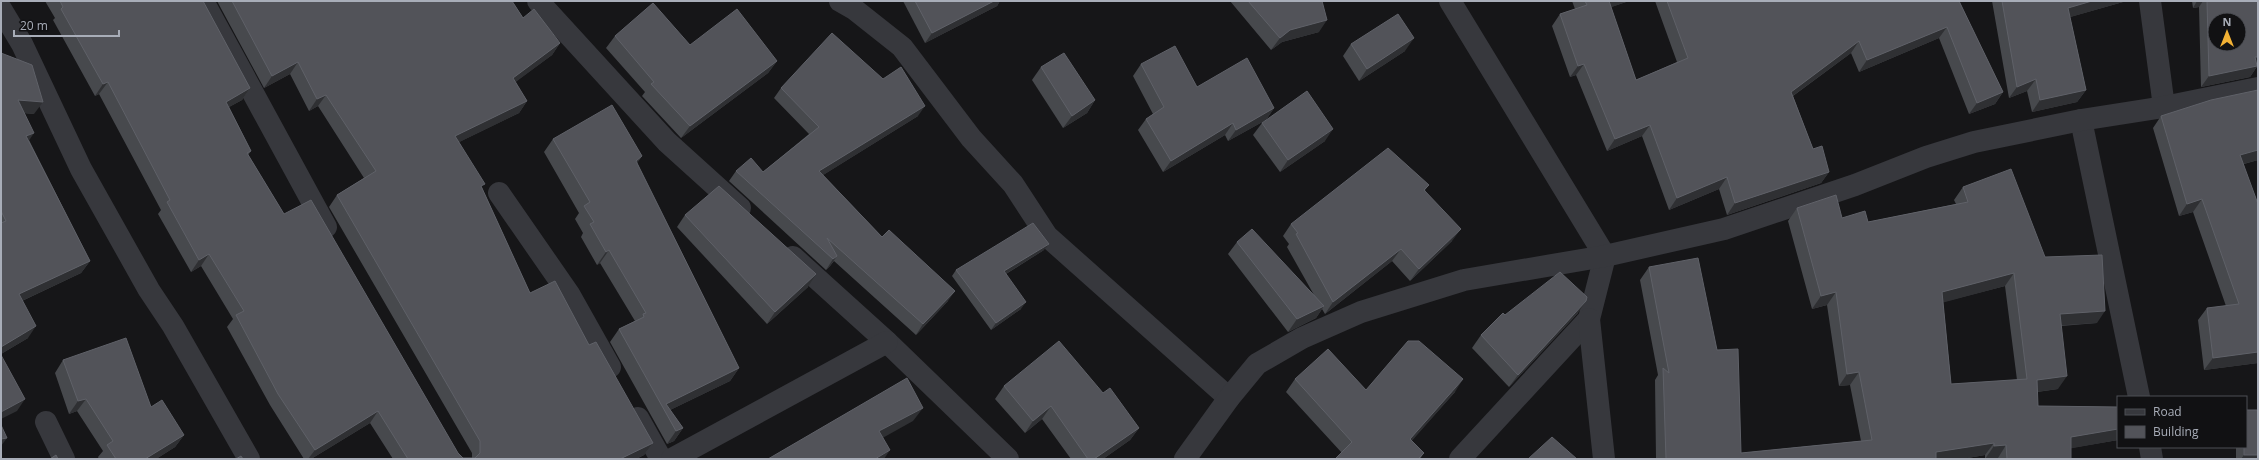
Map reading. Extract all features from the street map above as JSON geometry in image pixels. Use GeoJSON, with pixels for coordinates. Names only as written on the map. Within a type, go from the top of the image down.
{"type":"FeatureCollection","features":[{"type":"Feature","properties":{"kind":"street"},"geometry":{"type":"LineString","coordinates":[[203,1],[296,175],[335,243]]}},
{"type":"Feature","properties":{"kind":"street"},"geometry":{"type":"LineString","coordinates":[[538,1],[667,142],[754,221]]}},
{"type":"Feature","properties":{"kind":"street"},"geometry":{"type":"LineString","coordinates":[[840,1],[854,9],[902,47],[971,138],[1013,184],[1047,236],[1229,398]]}},
{"type":"Feature","properties":{"kind":"street"},"geometry":{"type":"LineString","coordinates":[[1450,1],[1606,256],[1589,319],[1604,459]]}},
{"type":"Feature","properties":{"kind":"street"},"geometry":{"type":"LineString","coordinates":[[2150,1],[2164,107]]}},
{"type":"Feature","properties":{"kind":"street"},"geometry":{"type":"LineString","coordinates":[[1,9],[22,44],[81,170],[149,290],[173,326],[250,459]]}},
{"type":"Feature","properties":{"kind":"street"},"geometry":{"type":"LineString","coordinates":[[1185,459],[1229,398],[1257,364],[1302,338],[1361,312],[1464,280],[1606,256],[1724,229],[1855,185],[1926,157],[1974,142],[2081,120],[2164,107],[2258,88]]}},
{"type":"Feature","properties":{"kind":"street"},"geometry":{"type":"LineString","coordinates":[[2081,120],[2139,396]]}},
{"type":"Feature","properties":{"kind":"street"},"geometry":{"type":"LineString","coordinates":[[499,193],[569,294],[661,459]]}},
{"type":"Feature","properties":{"kind":"street"},"geometry":{"type":"LineString","coordinates":[[777,242],[887,342],[1008,459]]}},
{"type":"Feature","properties":{"kind":"street"},"geometry":{"type":"LineString","coordinates":[[1460,459],[1589,319]]}},
{"type":"Feature","properties":{"kind":"street"},"geometry":{"type":"LineString","coordinates":[[672,459],[887,342]]}},
{"type":"Feature","properties":{"kind":"street"},"geometry":{"type":"LineString","coordinates":[[46,422],[64,459]]}},
{"type":"Feature","properties":{"kind":"street"},"geometry":{"type":"LineString","coordinates":[[2150,448],[2152,459]]}},
{"type":"Feature","properties":{"kind":"building"},"geometry":{"type":"Polygon","coordinates":[[[60,1],[203,1],[250,88],[226,102],[251,151],[247,153],[284,214],[311,200],[458,453],[463,458],[475,458],[480,453],[480,441],[337,195],[376,171],[326,95],[317,99],[298,62],[272,76],[232,1],[512,1],[523,18],[534,9],[560,43],[513,78],[527,101],[455,136],[485,184],[481,186],[530,293],[555,281],[589,345],[596,342],[653,443],[620,459],[408,459],[378,411],[315,450],[278,394],[236,315],[244,311],[209,254],[199,260],[167,202],[170,200],[108,82],[103,84],[61,9],[63,7],[60,1]]]}},
{"type":"Feature","properties":{"kind":"building"},"geometry":{"type":"Polygon","coordinates":[[[915,1],[994,1],[932,33],[915,1]]]}},
{"type":"Feature","properties":{"kind":"building"},"geometry":{"type":"Polygon","coordinates":[[[1248,1],[1322,1],[1327,20],[1290,30],[1280,38],[1248,1]]]}},
{"type":"Feature","properties":{"kind":"building"},"geometry":{"type":"Polygon","coordinates":[[[1585,1],[1609,1],[1636,80],[1688,58],[1667,1],[1959,1],[2003,92],[1977,103],[1947,27],[1867,60],[1859,41],[1791,92],[1813,149],[1822,146],[1829,172],[1735,203],[1727,177],[1677,198],[1650,125],[1615,139],[1584,64],[1578,66],[1560,14],[1587,5],[1585,1]]]}},
{"type":"Feature","properties":{"kind":"building"},"geometry":{"type":"Polygon","coordinates":[[[2002,1],[2092,1],[2068,8],[2086,90],[2040,100],[2036,79],[2017,87],[2002,1]]]}},
{"type":"Feature","properties":{"kind":"building"},"geometry":{"type":"Polygon","coordinates":[[[2207,1],[2258,1],[2258,57],[2255,57],[2257,66],[2209,76],[2208,52],[2247,52],[2247,12],[2207,12],[2207,1]]]}},
{"type":"Feature","properties":{"kind":"building"},"geometry":{"type":"Polygon","coordinates":[[[653,3],[690,45],[737,9],[777,61],[690,126],[651,84],[654,82],[615,36],[653,3]]]}},
{"type":"Feature","properties":{"kind":"building"},"geometry":{"type":"Polygon","coordinates":[[[1398,14],[1414,38],[1367,69],[1351,44],[1398,14]]]}},
{"type":"Feature","properties":{"kind":"building"},"geometry":{"type":"Polygon","coordinates":[[[832,33],[883,79],[901,67],[925,106],[819,171],[882,237],[889,230],[955,291],[923,324],[827,238],[837,256],[833,259],[736,171],[751,158],[763,172],[819,127],[781,88],[832,33]]]}},
{"type":"Feature","properties":{"kind":"building"},"geometry":{"type":"Polygon","coordinates":[[[1175,46],[1197,87],[1247,58],[1274,108],[1236,130],[1233,123],[1171,161],[1146,119],[1164,107],[1141,64],[1175,46]]]}},
{"type":"Feature","properties":{"kind":"building"},"geometry":{"type":"Polygon","coordinates":[[[1,53],[32,65],[43,102],[18,100],[34,133],[26,136],[90,261],[19,294],[36,326],[1,347],[1,223],[6,221],[1,211],[1,53]]]}},
{"type":"Feature","properties":{"kind":"building"},"geometry":{"type":"Polygon","coordinates":[[[1064,53],[1095,100],[1072,116],[1041,67],[1064,53]]]}},
{"type":"Feature","properties":{"kind":"building"},"geometry":{"type":"Polygon","coordinates":[[[2258,90],[2258,150],[2240,155],[2258,204],[2258,352],[2213,358],[2207,308],[2239,304],[2202,199],[2187,204],[2161,116],[2211,100],[2258,90]]]}},
{"type":"Feature","properties":{"kind":"building"},"geometry":{"type":"Polygon","coordinates":[[[1307,91],[1333,129],[1288,160],[1262,123],[1307,91]]]}},
{"type":"Feature","properties":{"kind":"building"},"geometry":{"type":"Polygon","coordinates":[[[612,105],[642,156],[636,161],[739,368],[666,404],[683,428],[676,431],[619,329],[644,317],[643,314],[646,313],[609,250],[606,252],[590,224],[594,222],[584,206],[590,202],[553,139],[612,105]]]}},
{"type":"Feature","properties":{"kind":"building"},"geometry":{"type":"Polygon","coordinates":[[[1388,148],[1429,185],[1424,190],[1461,229],[1419,269],[1401,249],[1333,302],[1296,234],[1298,233],[1291,224],[1388,148]]]}},
{"type":"Feature","properties":{"kind":"building"},"geometry":{"type":"Polygon","coordinates":[[[2011,169],[2045,257],[2102,255],[2105,311],[2060,314],[2067,376],[2037,380],[2038,406],[2117,407],[2117,429],[2071,437],[2071,459],[2007,459],[2006,445],[1994,446],[1994,443],[1936,452],[1936,459],[1666,459],[1663,368],[1669,373],[1649,267],[1698,258],[1717,350],[1738,349],[1741,453],[1872,440],[1859,372],[1847,374],[1836,292],[1821,296],[1797,208],[1836,195],[1842,218],[1865,211],[1868,222],[1968,202],[1963,187],[2011,169]],[[2014,273],[1942,292],[1951,384],[2027,379],[2014,273]]]}},
{"type":"Feature","properties":{"kind":"building"},"geometry":{"type":"Polygon","coordinates":[[[719,186],[816,274],[775,312],[685,215],[719,186]]]}},
{"type":"Feature","properties":{"kind":"building"},"geometry":{"type":"Polygon","coordinates":[[[1033,223],[1049,244],[1004,271],[1026,302],[996,323],[956,270],[1033,223]]]}},
{"type":"Feature","properties":{"kind":"building"},"geometry":{"type":"Polygon","coordinates":[[[1252,229],[1324,306],[1297,319],[1237,242],[1252,229]]]}},
{"type":"Feature","properties":{"kind":"building"},"geometry":{"type":"Polygon","coordinates":[[[1560,272],[1587,297],[1586,301],[1518,375],[1481,335],[1503,313],[1505,315],[1560,272]]]}},
{"type":"Feature","properties":{"kind":"building"},"geometry":{"type":"Polygon","coordinates":[[[126,338],[151,407],[162,400],[184,435],[145,459],[116,459],[107,445],[113,441],[86,399],[78,401],[63,360],[126,338]]]}},
{"type":"Feature","properties":{"kind":"building"},"geometry":{"type":"Polygon","coordinates":[[[1059,341],[1103,393],[1110,388],[1139,428],[1094,459],[1088,459],[1051,406],[1033,421],[1004,386],[1059,341]]]}},
{"type":"Feature","properties":{"kind":"building"},"geometry":{"type":"Polygon","coordinates":[[[1408,341],[1419,341],[1463,379],[1410,439],[1424,453],[1418,459],[1335,459],[1352,442],[1295,379],[1328,349],[1366,390],[1408,341]]]}},
{"type":"Feature","properties":{"kind":"building"},"geometry":{"type":"Polygon","coordinates":[[[1,355],[25,399],[1,412],[1,355]]]}},
{"type":"Feature","properties":{"kind":"building"},"geometry":{"type":"Polygon","coordinates":[[[907,378],[923,408],[879,431],[890,450],[875,459],[768,459],[907,378]]]}},
{"type":"Feature","properties":{"kind":"building"},"geometry":{"type":"Polygon","coordinates":[[[2247,410],[2258,410],[2258,455],[2244,455],[2244,448],[2247,448],[2247,410]]]}},
{"type":"Feature","properties":{"kind":"building"},"geometry":{"type":"Polygon","coordinates":[[[1,425],[7,438],[1,439],[1,425]]]}},
{"type":"Feature","properties":{"kind":"building"},"geometry":{"type":"Polygon","coordinates":[[[1552,437],[1577,459],[1528,459],[1552,437]]]}},
{"type":"Feature","properties":{"kind":"building"},"geometry":{"type":"Polygon","coordinates":[[[56,455],[58,459],[50,459],[56,455]]]}},
{"type":"Feature","properties":{"kind":"building"},"geometry":{"type":"Polygon","coordinates":[[[241,456],[243,459],[236,459],[241,456]]]}}]}
